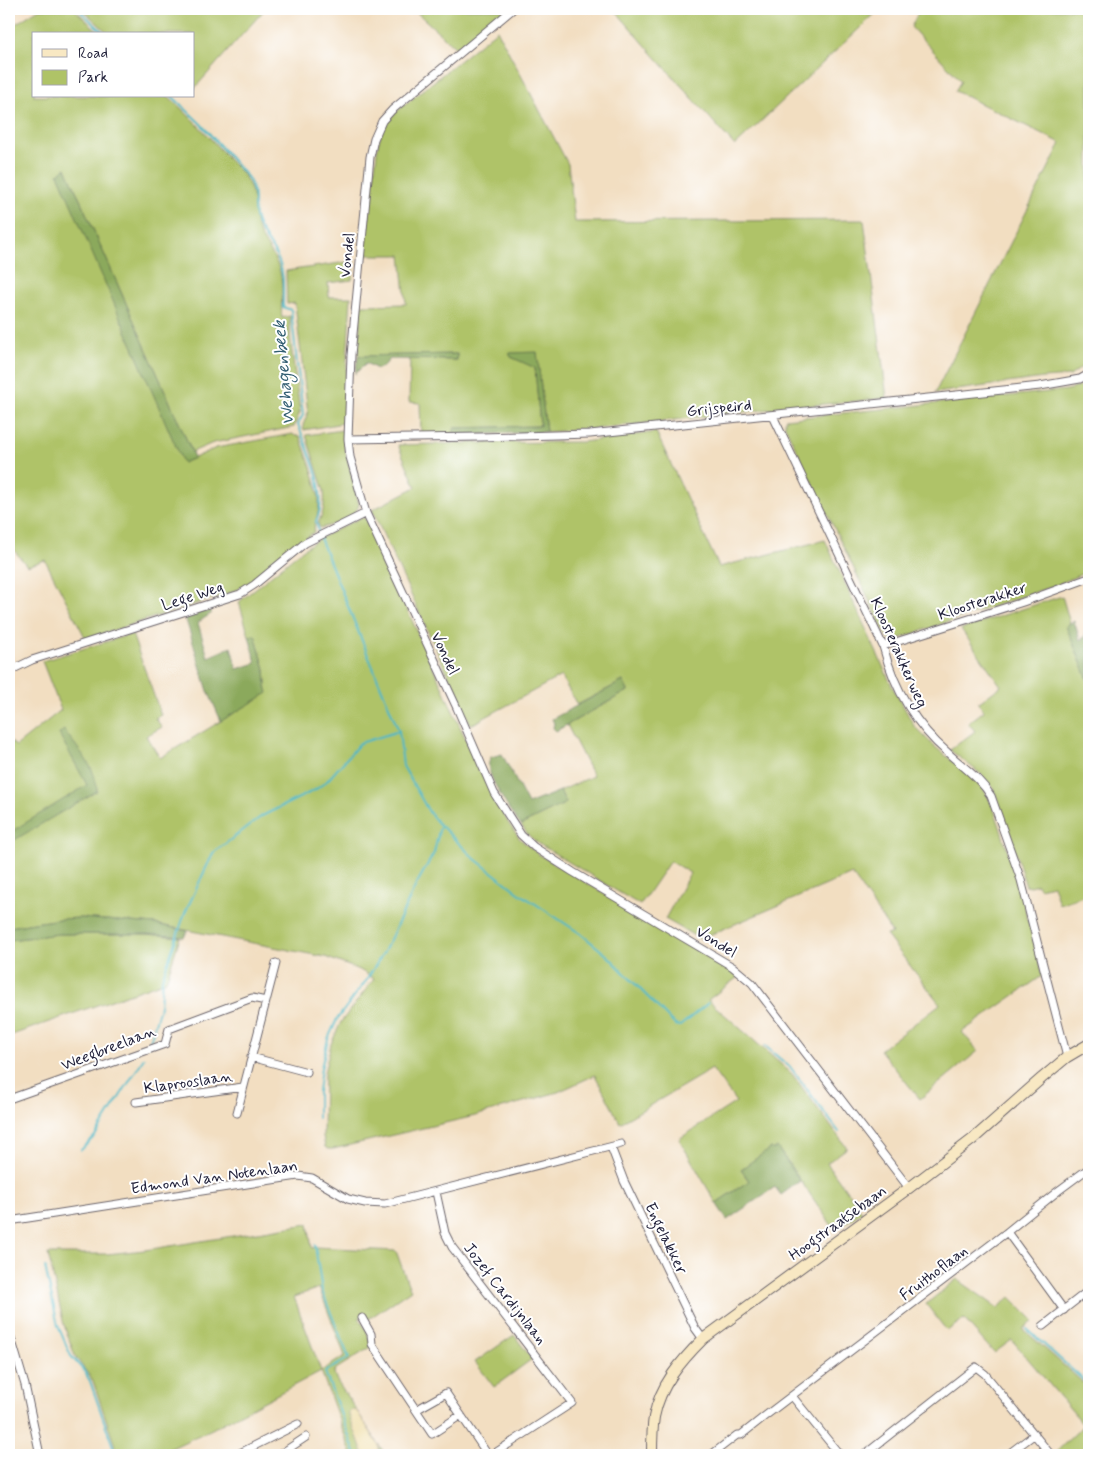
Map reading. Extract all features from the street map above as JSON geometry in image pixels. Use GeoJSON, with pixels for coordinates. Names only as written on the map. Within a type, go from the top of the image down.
{"type":"FeatureCollection","features":[{"type":"Feature","properties":{"kind":"main road","name":"Hoogstraatsebaan"},"geometry":{"type":"LineString","coordinates":[[652,1455],[652,1428],[658,1403],[667,1382],[684,1358],[703,1339],[910,1188],[973,1139],[1068,1057],[1089,1044]]}},
{"type":"Feature","properties":{"kind":"street","name":"Vondel"},"geometry":{"type":"LineString","coordinates":[[513,9],[392,110],[382,121],[374,140],[370,157],[356,297],[351,355],[348,439],[350,457],[366,513],[457,708],[494,793],[521,835],[534,847],[573,872],[733,966],[752,984],[910,1188]]}},
{"type":"Feature","properties":{"kind":"street","name":"Grijspeird"},"geometry":{"type":"LineString","coordinates":[[348,439],[480,438],[590,434],[1040,386],[1080,379],[1089,374]]}},
{"type":"Feature","properties":{"kind":"street","name":"Kloosterakkerweg"},"geometry":{"type":"LineString","coordinates":[[772,416],[883,646],[900,693],[920,726],[948,754],[977,778],[992,796],[1021,880],[1068,1057]]}},
{"type":"Feature","properties":{"kind":"street","name":"Lege Weg"},"geometry":{"type":"LineString","coordinates":[[9,671],[32,660],[240,594],[254,585],[305,543],[366,513]]}},
{"type":"Feature","properties":{"kind":"street","name":"Kloosterakker"},"geometry":{"type":"LineString","coordinates":[[883,646],[1024,602],[1089,578]]}},
{"type":"Feature","properties":{"kind":"street","name":"Klaprooslaan"},"geometry":{"type":"LineString","coordinates":[[237,1113],[276,964]]}},
{"type":"Feature","properties":{"kind":"street","name":"Weegbreelaan"},"geometry":{"type":"LineString","coordinates":[[9,1099],[165,1044],[168,1029],[252,998],[266,1001]]}},
{"type":"Feature","properties":{"kind":"street","name":"Klaprooslaan"},"geometry":{"type":"LineString","coordinates":[[251,1057],[307,1072]]}},
{"type":"Feature","properties":{"kind":"street","name":"Klaprooslaan"},"geometry":{"type":"LineString","coordinates":[[136,1102],[243,1087]]}},
{"type":"Feature","properties":{"kind":"street","name":"Edmond Van Notenlaan"},"geometry":{"type":"LineString","coordinates":[[9,1221],[298,1176],[312,1178],[348,1199],[365,1203],[385,1204],[621,1144]]}},
{"type":"Feature","properties":{"kind":"street","name":"Engelakker"},"geometry":{"type":"LineString","coordinates":[[611,1147],[624,1181],[695,1328],[703,1339]]}},
{"type":"Feature","properties":{"kind":"street","name":"Fruithoflaan"},"geometry":{"type":"LineString","coordinates":[[711,1455],[737,1435],[741,1435],[1089,1168]]}},
{"type":"Feature","properties":{"kind":"street","name":"Jozef Cardijnlaan"},"geometry":{"type":"LineString","coordinates":[[436,1192],[445,1233],[452,1247],[572,1403],[492,1455]]}},
{"type":"Feature","properties":{"kind":"street"},"geometry":{"type":"LineString","coordinates":[[1007,1232],[1064,1310]]}},
{"type":"Feature","properties":{"kind":"street"},"geometry":{"type":"LineString","coordinates":[[1042,1326],[1089,1290]]}},
{"type":"Feature","properties":{"kind":"street"},"geometry":{"type":"LineString","coordinates":[[362,1318],[371,1334],[372,1344],[432,1434],[461,1415]]}},
{"type":"Feature","properties":{"kind":"street"},"geometry":{"type":"LineString","coordinates":[[9,1334],[25,1385],[40,1455]]}},
{"type":"Feature","properties":{"kind":"street"},"geometry":{"type":"LineString","coordinates":[[864,1455],[976,1366],[985,1374],[1051,1455]]}},
{"type":"Feature","properties":{"kind":"street"},"geometry":{"type":"LineString","coordinates":[[416,1410],[446,1393],[488,1455]]}},
{"type":"Feature","properties":{"kind":"street"},"geometry":{"type":"LineString","coordinates":[[792,1396],[840,1455]]}},
{"type":"Feature","properties":{"kind":"street"},"geometry":{"type":"LineString","coordinates":[[236,1455],[298,1424]]}},
{"type":"Feature","properties":{"kind":"street"},"geometry":{"type":"LineString","coordinates":[[1007,1455],[1035,1434]]}},
{"type":"Feature","properties":{"kind":"street"},"geometry":{"type":"LineString","coordinates":[[279,1455],[306,1437]]}},
{"type":"Feature","properties":{"kind":"green space"},"geometry":{"type":"Polygon","coordinates":[[[39,9],[74,9],[99,32],[32,32],[32,98],[170,98],[215,143],[246,179],[252,192],[255,221],[274,257],[281,278],[282,318],[290,316],[290,337],[300,412],[294,427],[213,443],[192,452],[66,168],[183,463],[216,448],[293,434],[300,436],[319,497],[319,508],[314,532],[247,584],[230,593],[86,639],[45,560],[27,566],[9,546],[9,28],[39,9]]]}},
{"type":"Feature","properties":{"kind":"green space"},"geometry":{"type":"Polygon","coordinates":[[[82,9],[265,9],[195,88],[195,32],[107,32],[82,9]]]}},
{"type":"Feature","properties":{"kind":"green space"},"geometry":{"type":"Polygon","coordinates":[[[413,9],[506,9],[457,49],[413,9]]]}},
{"type":"Feature","properties":{"kind":"green space"},"geometry":{"type":"Polygon","coordinates":[[[614,9],[880,9],[735,146],[614,9]]]}},
{"type":"Feature","properties":{"kind":"green space"},"geometry":{"type":"Polygon","coordinates":[[[920,9],[1089,9],[1089,362],[1070,376],[935,393],[1061,143],[955,91],[961,81],[911,27],[920,9]]]}},
{"type":"Feature","properties":{"kind":"green space"},"geometry":{"type":"Polygon","coordinates":[[[497,30],[568,164],[575,222],[864,220],[887,398],[594,429],[546,432],[537,353],[511,357],[535,367],[540,426],[455,428],[454,435],[421,436],[420,403],[409,402],[410,359],[457,360],[457,354],[358,356],[361,305],[406,304],[401,255],[364,255],[378,144],[382,131],[395,113],[497,30]]]}},
{"type":"Feature","properties":{"kind":"green space"},"geometry":{"type":"Polygon","coordinates":[[[66,168],[192,452],[194,458],[183,463],[58,174],[66,168]]]}},
{"type":"Feature","properties":{"kind":"green space"},"geometry":{"type":"Polygon","coordinates":[[[354,261],[352,280],[328,283],[329,297],[351,297],[343,423],[304,430],[303,425],[308,413],[295,303],[287,304],[286,271],[354,261]]]}},
{"type":"Feature","properties":{"kind":"green space"},"geometry":{"type":"Polygon","coordinates":[[[537,352],[546,432],[454,435],[454,428],[540,426],[535,368],[511,357],[509,353],[537,352]]]}},
{"type":"Feature","properties":{"kind":"green space"},"geometry":{"type":"Polygon","coordinates":[[[457,354],[457,360],[390,359],[383,367],[377,369],[366,363],[355,374],[358,356],[457,354]]]}},
{"type":"Feature","properties":{"kind":"green space"},"geometry":{"type":"Polygon","coordinates":[[[1089,382],[1089,571],[1056,585],[895,640],[889,639],[785,426],[785,419],[1067,390],[1089,382]]]}},
{"type":"Feature","properties":{"kind":"green space"},"geometry":{"type":"Polygon","coordinates":[[[343,430],[345,449],[359,505],[348,518],[320,528],[318,523],[324,507],[324,491],[306,435],[343,430]]]}},
{"type":"Feature","properties":{"kind":"green space"},"geometry":{"type":"Polygon","coordinates":[[[656,432],[719,567],[825,540],[892,686],[915,727],[934,746],[981,785],[993,808],[1022,896],[1042,976],[962,1032],[978,1051],[920,1099],[880,1050],[940,1004],[886,935],[892,933],[852,874],[700,939],[665,919],[690,873],[670,861],[640,905],[539,844],[528,835],[521,825],[566,803],[560,791],[593,776],[567,725],[628,691],[623,681],[577,705],[561,676],[471,725],[372,510],[416,487],[398,445],[583,442],[656,432]]]}},
{"type":"Feature","properties":{"kind":"green space"},"geometry":{"type":"Polygon","coordinates":[[[360,518],[365,518],[367,521],[481,773],[509,824],[520,839],[538,854],[712,958],[738,977],[708,1000],[792,1074],[847,1148],[827,1163],[862,1212],[835,1230],[777,1147],[773,1150],[772,1148],[741,1170],[749,1181],[716,1203],[679,1139],[736,1102],[712,1069],[620,1123],[595,1075],[558,1092],[475,1116],[328,1149],[325,1147],[323,1136],[324,1073],[331,1044],[341,1022],[374,979],[360,970],[325,957],[155,924],[81,918],[60,919],[9,927],[9,740],[16,746],[61,710],[42,661],[132,634],[161,715],[155,718],[162,727],[146,736],[160,758],[267,693],[265,669],[255,635],[249,636],[239,602],[318,539],[360,518]]]}},
{"type":"Feature","properties":{"kind":"green space"},"geometry":{"type":"Polygon","coordinates":[[[1062,596],[1070,623],[1066,626],[1089,682],[1089,894],[1059,904],[1053,885],[1039,888],[1037,884],[1026,887],[1004,815],[992,786],[982,775],[950,750],[975,731],[968,723],[984,711],[978,703],[1001,686],[961,629],[1062,596]]]}},
{"type":"Feature","properties":{"kind":"green space"},"geometry":{"type":"Polygon","coordinates":[[[209,610],[212,613],[198,623],[208,657],[231,647],[237,669],[256,663],[249,636],[255,635],[265,669],[268,693],[221,721],[208,691],[185,617],[209,610]]]}},
{"type":"Feature","properties":{"kind":"green space"},"geometry":{"type":"Polygon","coordinates":[[[1089,619],[1089,682],[1066,626],[1074,621],[1080,640],[1085,637],[1089,619]]]}},
{"type":"Feature","properties":{"kind":"green space"},"geometry":{"type":"Polygon","coordinates":[[[623,681],[628,691],[556,731],[553,728],[554,723],[552,719],[623,681]]]}},
{"type":"Feature","properties":{"kind":"green space"},"geometry":{"type":"Polygon","coordinates":[[[64,730],[90,766],[94,774],[97,791],[11,842],[9,833],[87,785],[59,734],[64,730]]]}},
{"type":"Feature","properties":{"kind":"green space"},"geometry":{"type":"Polygon","coordinates":[[[502,754],[528,804],[560,791],[566,803],[521,825],[502,798],[489,769],[491,757],[502,754]]]}},
{"type":"Feature","properties":{"kind":"green space"},"geometry":{"type":"Polygon","coordinates":[[[81,918],[155,924],[188,931],[184,937],[146,934],[59,934],[9,940],[9,927],[60,919],[81,918]]]}},
{"type":"Feature","properties":{"kind":"green space"},"geometry":{"type":"Polygon","coordinates":[[[59,934],[146,934],[180,937],[166,981],[9,1036],[9,940],[59,934]]]}},
{"type":"Feature","properties":{"kind":"green space"},"geometry":{"type":"Polygon","coordinates":[[[777,1147],[800,1181],[781,1195],[775,1187],[727,1220],[716,1203],[749,1181],[741,1169],[771,1148],[773,1150],[777,1147]]]}},
{"type":"Feature","properties":{"kind":"green space"},"geometry":{"type":"Polygon","coordinates":[[[308,1224],[312,1248],[396,1251],[411,1290],[367,1320],[363,1315],[359,1318],[367,1331],[371,1347],[336,1369],[334,1373],[337,1381],[383,1451],[383,1455],[352,1455],[321,1371],[212,1429],[157,1455],[118,1455],[93,1381],[75,1356],[64,1325],[48,1254],[107,1254],[145,1250],[308,1224]],[[319,1288],[294,1297],[321,1371],[345,1356],[319,1288]]]}},
{"type":"Feature","properties":{"kind":"green space"},"geometry":{"type":"Polygon","coordinates":[[[957,1279],[998,1308],[1010,1297],[1034,1321],[1023,1329],[1089,1388],[1089,1455],[1053,1455],[1084,1425],[1012,1340],[994,1353],[964,1319],[947,1331],[926,1304],[957,1279]]]}},
{"type":"Feature","properties":{"kind":"green space"},"geometry":{"type":"Polygon","coordinates":[[[514,1335],[532,1359],[494,1387],[475,1362],[514,1335]]]}},
{"type":"Feature","properties":{"kind":"sand"},"geometry":{"type":"Polygon","coordinates":[[[352,1410],[357,1411],[379,1445],[379,1452],[376,1455],[364,1455],[349,1415],[349,1412],[352,1410]]]}},
{"type":"Feature","properties":{"kind":"waterway","name":"Wehagenbeek"},"geometry":{"type":"LineString","coordinates":[[78,9],[103,32]]}},
{"type":"Feature","properties":{"kind":"waterway","name":"Wehagenbeek"},"geometry":{"type":"LineString","coordinates":[[174,98],[201,124],[248,178],[253,192],[257,222],[280,263],[283,282],[283,307],[291,310],[303,415],[298,424],[312,460],[319,485],[320,510],[316,521],[319,533]]}},
{"type":"Feature","properties":{"kind":"waterway"},"geometry":{"type":"LineString","coordinates":[[320,538],[399,731],[403,766],[429,812],[437,822],[475,859],[519,893],[581,934],[608,956],[675,1025],[680,1026],[708,1003]]}},
{"type":"Feature","properties":{"kind":"waterway"},"geometry":{"type":"LineString","coordinates":[[149,1046],[160,1006],[162,979],[185,913],[213,853],[262,816],[315,790],[327,781],[360,743],[399,731]]}},
{"type":"Feature","properties":{"kind":"waterway"},"geometry":{"type":"LineString","coordinates":[[318,1118],[318,1092],[321,1068],[328,1039],[337,1019],[366,981],[385,950],[416,885],[434,853],[440,826]]}},
{"type":"Feature","properties":{"kind":"waterway"},"geometry":{"type":"LineString","coordinates":[[765,1046],[791,1068],[839,1132]]}},
{"type":"Feature","properties":{"kind":"waterway"},"geometry":{"type":"LineString","coordinates":[[81,1150],[95,1136],[144,1058]]}},
{"type":"Feature","properties":{"kind":"waterway"},"geometry":{"type":"LineString","coordinates":[[315,1245],[322,1291],[349,1358],[325,1372],[356,1455]]}},
{"type":"Feature","properties":{"kind":"waterway"},"geometry":{"type":"LineString","coordinates":[[45,1267],[58,1326],[71,1356],[90,1381],[116,1455]]}},
{"type":"Feature","properties":{"kind":"waterway"},"geometry":{"type":"LineString","coordinates":[[1027,1329],[1089,1385]]}}]}
